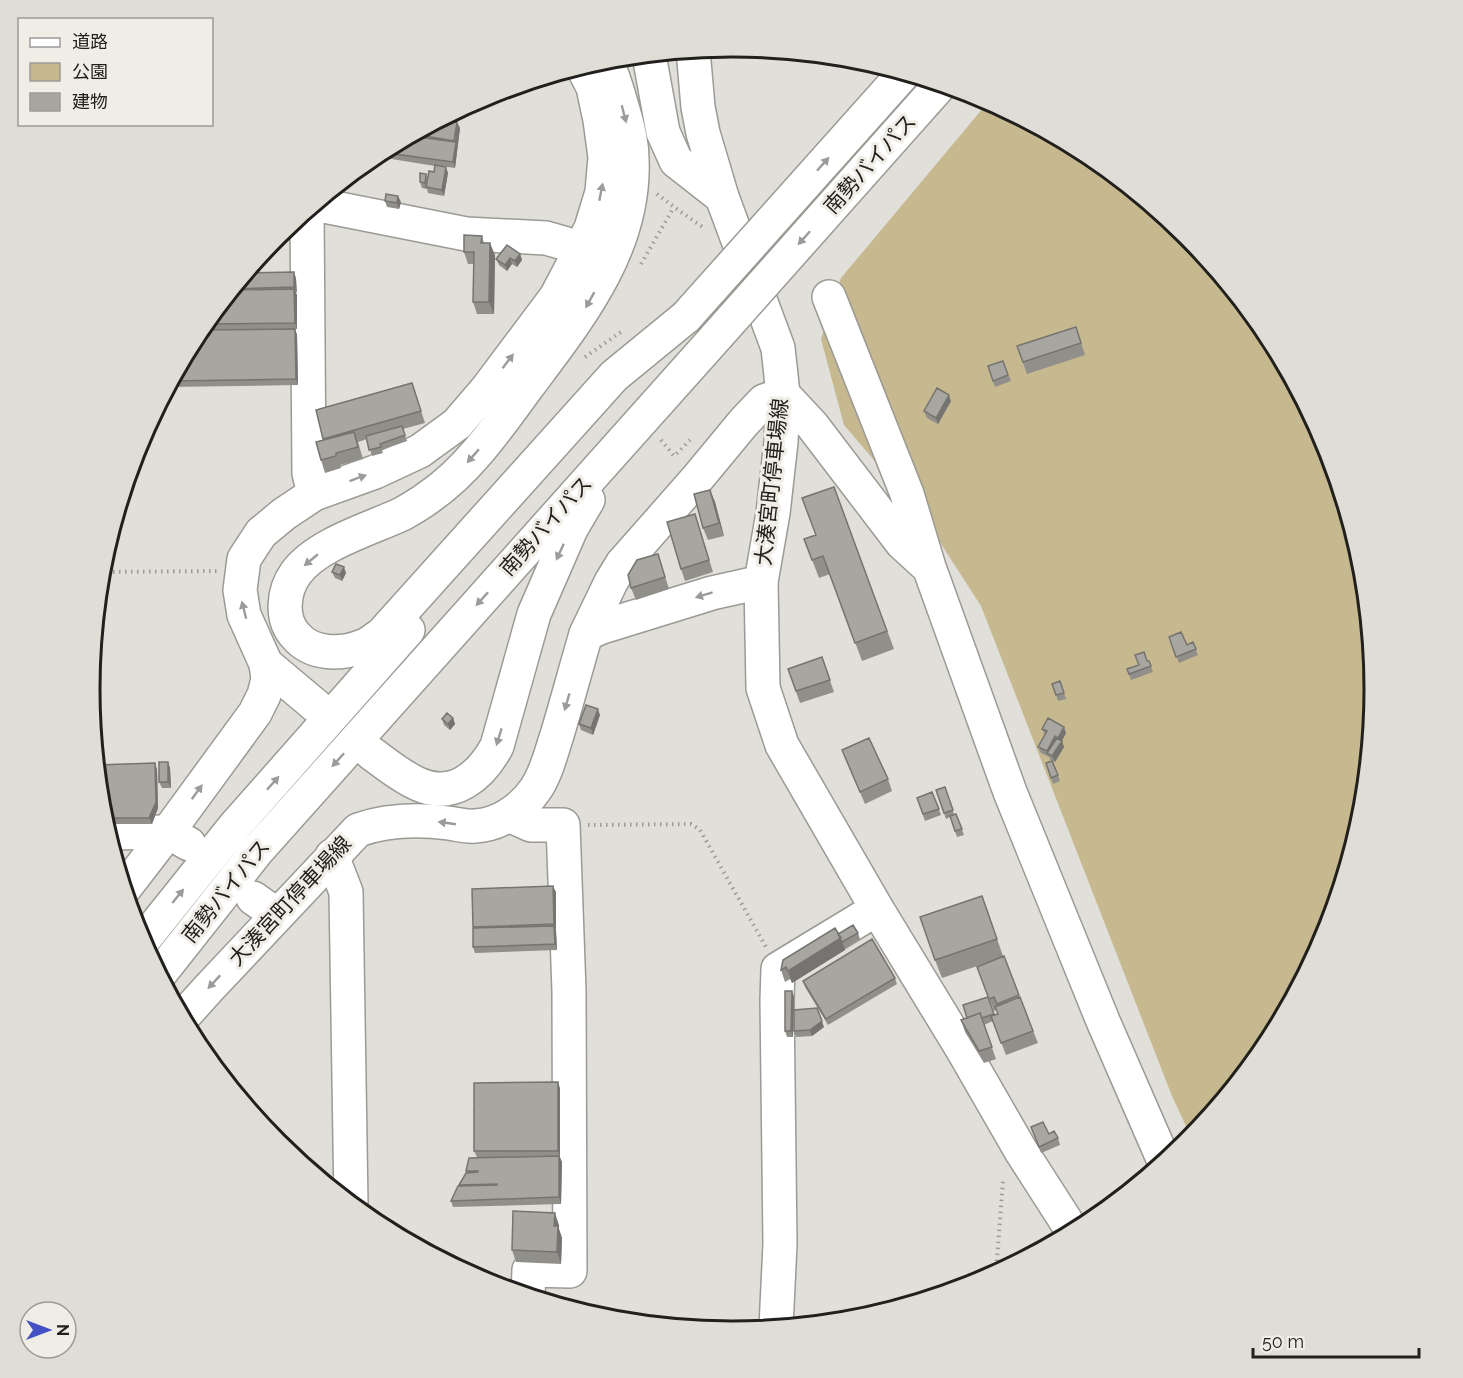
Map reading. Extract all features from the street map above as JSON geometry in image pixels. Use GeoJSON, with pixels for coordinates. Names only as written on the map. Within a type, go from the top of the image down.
{"type":"FeatureCollection","features":[{"type":"Feature","properties":{"kind":"main road","name":"大湊宮町停車場線"},"geometry":{"type":"LineString","coordinates":[[188,1011],[209,988],[265,907],[332,856],[358,830],[394,821],[425,821],[474,826],[492,824],[520,807],[536,789],[544,772],[586,634],[712,593],[761,582],[773,513],[781,442],[783,394],[778,348],[722,197],[703,133],[694,58]]}},
{"type":"Feature","properties":{"kind":"main road"},"geometry":{"type":"LineString","coordinates":[[650,62],[663,132],[676,161],[722,197]]}},
{"type":"Feature","properties":{"kind":"main road"},"geometry":{"type":"LineString","coordinates":[[610,69],[629,131],[632,160],[631,191],[624,227],[614,254],[585,309],[506,416],[447,483],[405,512],[320,551],[297,572],[285,598],[285,612],[294,635],[304,645],[316,650],[339,652],[363,646],[382,634],[614,376],[686,317]]}},
{"type":"Feature","properties":{"kind":"main road"},"geometry":{"type":"LineString","coordinates":[[130,883],[178,838],[264,695],[268,679],[266,664],[244,615],[240,590],[244,560],[261,533],[314,494],[375,472],[420,451],[457,424],[487,389],[556,297],[591,228],[602,192],[605,157],[593,87],[586,74]]}},
{"type":"Feature","properties":{"kind":"main road","name":"南勢バイパス"},"geometry":{"type":"LineString","coordinates":[[149,933],[234,827],[898,80]]}},
{"type":"Feature","properties":{"kind":"main road","name":"南勢バイパス"},"geometry":{"type":"LineString","coordinates":[[165,968],[257,851],[935,91]]}},
{"type":"Feature","properties":{"kind":"main road"},"geometry":{"type":"LineString","coordinates":[[325,206],[466,234],[546,238],[580,248]]}},
{"type":"Feature","properties":{"kind":"main road"},"geometry":{"type":"LineString","coordinates":[[307,221],[309,473],[314,494]]}},
{"type":"Feature","properties":{"kind":"main road"},"geometry":{"type":"LineString","coordinates":[[829,297],[907,494],[928,567],[1010,792],[1103,1021],[1160,1153]]}},
{"type":"Feature","properties":{"kind":"main road"},"geometry":{"type":"LineString","coordinates":[[370,753],[396,772],[420,785],[443,789],[454,787],[477,775],[489,761],[497,746],[534,614],[571,529],[587,501],[650,433],[717,336]]}},
{"type":"Feature","properties":{"kind":"main road"},"geometry":{"type":"LineString","coordinates":[[586,634],[622,564],[744,422],[764,401],[783,394],[812,425],[902,543],[928,567]]}},
{"type":"Feature","properties":{"kind":"main road"},"geometry":{"type":"LineString","coordinates":[[761,582],[764,688],[782,745],[1021,1151],[1068,1223]]}},
{"type":"Feature","properties":{"kind":"main road"},"geometry":{"type":"LineString","coordinates":[[266,664],[316,706]]}},
{"type":"Feature","properties":{"kind":"main road"},"geometry":{"type":"LineString","coordinates":[[509,815],[531,825],[563,825],[569,991],[570,1271],[529,1270],[528,1287]]}},
{"type":"Feature","properties":{"kind":"main road"},"geometry":{"type":"LineString","coordinates":[[117,834],[178,838]]}},
{"type":"Feature","properties":{"kind":"main road"},"geometry":{"type":"LineString","coordinates":[[332,856],[346,892],[351,1193]]}},
{"type":"Feature","properties":{"kind":"main road"},"geometry":{"type":"LineString","coordinates":[[776,1320],[780,1244],[778,969],[877,909]]}},
{"type":"Feature","properties":{"kind":"path"},"geometry":{"type":"LineString","coordinates":[[640,265],[674,207]]}},
{"type":"Feature","properties":{"kind":"path"},"geometry":{"type":"LineString","coordinates":[[582,359],[621,332]]}},
{"type":"Feature","properties":{"kind":"path"},"geometry":{"type":"LineString","coordinates":[[111,572],[243,570]]}},
{"type":"Feature","properties":{"kind":"path"},"geometry":{"type":"LineString","coordinates":[[563,825],[692,824],[700,830],[778,969]]}},
{"type":"Feature","properties":{"kind":"path"},"geometry":{"type":"LineString","coordinates":[[997,1262],[1004,1181],[1021,1151]]}},
{"type":"Feature","properties":{"kind":"green space"},"geometry":{"type":"Polygon","coordinates":[[[982,109],[1048,142],[1083,164],[1148,214],[1178,242],[1207,272],[1257,338],[1279,373],[1315,447],[1342,525],[1358,607],[1364,689],[1358,771],[1351,812],[1330,892],[1298,969],[1257,1040],[1233,1074],[1186,1127],[1172,1096],[981,606],[927,522],[844,425],[821,339],[841,278],[982,109]]]}},
{"type":"Feature","properties":{"kind":"building"},"geometry":{"type":"Polygon","coordinates":[[[452,122],[457,122],[454,141],[426,136],[452,122]]]}},
{"type":"Feature","properties":{"kind":"building"},"geometry":{"type":"Polygon","coordinates":[[[424,138],[456,142],[453,162],[396,154],[424,138]]]}},
{"type":"Feature","properties":{"kind":"building"},"geometry":{"type":"Polygon","coordinates":[[[435,165],[446,167],[442,190],[426,187],[429,171],[434,172],[435,165]]]}},
{"type":"Feature","properties":{"kind":"building"},"geometry":{"type":"Polygon","coordinates":[[[420,173],[426,174],[425,183],[420,182],[420,173]]]}},
{"type":"Feature","properties":{"kind":"building"},"geometry":{"type":"Polygon","coordinates":[[[386,194],[398,196],[397,203],[385,201],[386,194]]]}},
{"type":"Feature","properties":{"kind":"building"},"geometry":{"type":"Polygon","coordinates":[[[464,235],[482,236],[481,243],[490,243],[489,302],[473,302],[474,252],[464,252],[464,235]]]}},
{"type":"Feature","properties":{"kind":"building"},"geometry":{"type":"Polygon","coordinates":[[[507,245],[520,254],[515,261],[510,258],[505,265],[496,259],[507,245]]]}},
{"type":"Feature","properties":{"kind":"building"},"geometry":{"type":"Polygon","coordinates":[[[294,272],[294,287],[242,289],[255,273],[294,272]]]}},
{"type":"Feature","properties":{"kind":"building"},"geometry":{"type":"Polygon","coordinates":[[[294,289],[295,323],[216,324],[241,290],[294,289]]]}},
{"type":"Feature","properties":{"kind":"building"},"geometry":{"type":"Polygon","coordinates":[[[1076,327],[1081,343],[1023,362],[1017,346],[1076,327]]]}},
{"type":"Feature","properties":{"kind":"building"},"geometry":{"type":"Polygon","coordinates":[[[295,329],[296,379],[180,381],[212,330],[295,329]]]}},
{"type":"Feature","properties":{"kind":"building"},"geometry":{"type":"Polygon","coordinates":[[[1003,361],[1008,375],[993,381],[988,366],[1003,361]]]}},
{"type":"Feature","properties":{"kind":"building"},"geometry":{"type":"Polygon","coordinates":[[[412,383],[421,411],[323,439],[316,410],[412,383]]]}},
{"type":"Feature","properties":{"kind":"building"},"geometry":{"type":"Polygon","coordinates":[[[937,388],[949,395],[936,418],[924,411],[937,388]]]}},
{"type":"Feature","properties":{"kind":"building"},"geometry":{"type":"Polygon","coordinates":[[[402,426],[405,435],[380,444],[381,447],[369,450],[366,436],[402,426]]]}},
{"type":"Feature","properties":{"kind":"building"},"geometry":{"type":"Polygon","coordinates":[[[354,432],[358,447],[321,460],[316,442],[354,432]]]}},
{"type":"Feature","properties":{"kind":"building"},"geometry":{"type":"Polygon","coordinates":[[[834,487],[887,631],[855,643],[823,556],[812,560],[804,539],[816,535],[802,498],[834,487]]]}},
{"type":"Feature","properties":{"kind":"building"},"geometry":{"type":"Polygon","coordinates":[[[710,490],[719,523],[703,528],[694,494],[710,490]]]}},
{"type":"Feature","properties":{"kind":"building"},"geometry":{"type":"Polygon","coordinates":[[[695,514],[709,560],[681,569],[667,522],[695,514]]]}},
{"type":"Feature","properties":{"kind":"building"},"geometry":{"type":"Polygon","coordinates":[[[658,554],[665,577],[631,588],[628,575],[637,560],[658,554]]]}},
{"type":"Feature","properties":{"kind":"building"},"geometry":{"type":"Polygon","coordinates":[[[336,564],[344,567],[340,575],[332,572],[336,564]]]}},
{"type":"Feature","properties":{"kind":"building"},"geometry":{"type":"Polygon","coordinates":[[[1181,632],[1187,645],[1193,642],[1196,649],[1176,657],[1169,637],[1181,632]]]}},
{"type":"Feature","properties":{"kind":"building"},"geometry":{"type":"Polygon","coordinates":[[[1144,652],[1151,666],[1129,674],[1127,669],[1139,665],[1135,655],[1144,652]]]}},
{"type":"Feature","properties":{"kind":"building"},"geometry":{"type":"Polygon","coordinates":[[[822,657],[830,680],[796,691],[788,669],[822,657]]]}},
{"type":"Feature","properties":{"kind":"building"},"geometry":{"type":"Polygon","coordinates":[[[1060,681],[1064,693],[1056,695],[1052,684],[1060,681]]]}},
{"type":"Feature","properties":{"kind":"building"},"geometry":{"type":"Polygon","coordinates":[[[586,705],[598,709],[591,728],[579,724],[586,705]]]}},
{"type":"Feature","properties":{"kind":"building"},"geometry":{"type":"Polygon","coordinates":[[[447,713],[453,718],[448,724],[442,719],[447,713]]]}},
{"type":"Feature","properties":{"kind":"building"},"geometry":{"type":"Polygon","coordinates":[[[1048,718],[1064,727],[1058,738],[1055,736],[1047,751],[1038,747],[1047,731],[1042,729],[1048,718]]]}},
{"type":"Feature","properties":{"kind":"building"},"geometry":{"type":"Polygon","coordinates":[[[869,738],[888,779],[860,792],[842,750],[869,738]]]}},
{"type":"Feature","properties":{"kind":"building"},"geometry":{"type":"Polygon","coordinates":[[[1057,738],[1062,741],[1052,756],[1047,753],[1057,738]]]}},
{"type":"Feature","properties":{"kind":"building"},"geometry":{"type":"Polygon","coordinates":[[[1052,761],[1058,775],[1051,778],[1046,763],[1052,761]]]}},
{"type":"Feature","properties":{"kind":"building"},"geometry":{"type":"Polygon","coordinates":[[[159,762],[168,762],[168,782],[159,782],[159,762]]]}},
{"type":"Feature","properties":{"kind":"building"},"geometry":{"type":"Polygon","coordinates":[[[155,763],[156,802],[149,818],[113,818],[104,765],[155,763]]]}},
{"type":"Feature","properties":{"kind":"building"},"geometry":{"type":"Polygon","coordinates":[[[945,787],[953,810],[944,813],[936,790],[945,787]]]}},
{"type":"Feature","properties":{"kind":"building"},"geometry":{"type":"Polygon","coordinates":[[[932,792],[939,809],[923,814],[917,798],[932,792]]]}},
{"type":"Feature","properties":{"kind":"building"},"geometry":{"type":"Polygon","coordinates":[[[956,814],[962,829],[955,831],[950,816],[956,814]]]}},
{"type":"Feature","properties":{"kind":"building"},"geometry":{"type":"Polygon","coordinates":[[[553,886],[554,924],[473,927],[472,889],[553,886]]]}},
{"type":"Feature","properties":{"kind":"building"},"geometry":{"type":"Polygon","coordinates":[[[982,896],[997,939],[935,960],[920,917],[982,896]]]}},
{"type":"Feature","properties":{"kind":"building"},"geometry":{"type":"Polygon","coordinates":[[[853,925],[858,933],[842,942],[838,934],[853,925]]]}},
{"type":"Feature","properties":{"kind":"building"},"geometry":{"type":"Polygon","coordinates":[[[554,926],[555,944],[473,947],[473,928],[554,926]]]}},
{"type":"Feature","properties":{"kind":"building"},"geometry":{"type":"Polygon","coordinates":[[[835,928],[841,938],[788,971],[786,967],[781,970],[783,960],[835,928]]]}},
{"type":"Feature","properties":{"kind":"building"},"geometry":{"type":"Polygon","coordinates":[[[872,939],[895,978],[826,1019],[803,981],[872,939]]]}},
{"type":"Feature","properties":{"kind":"building"},"geometry":{"type":"Polygon","coordinates":[[[1004,956],[1019,995],[997,1004],[994,997],[989,999],[977,967],[1004,956]]]}},
{"type":"Feature","properties":{"kind":"building"},"geometry":{"type":"Polygon","coordinates":[[[785,991],[792,991],[791,1031],[785,1031],[785,991]]]}},
{"type":"Feature","properties":{"kind":"building"},"geometry":{"type":"Polygon","coordinates":[[[988,997],[994,1014],[982,1018],[980,1013],[967,1018],[963,1005],[988,997]]]}},
{"type":"Feature","properties":{"kind":"building"},"geometry":{"type":"Polygon","coordinates":[[[1020,997],[1033,1031],[1001,1043],[991,1016],[998,1014],[995,1007],[1020,997]]]}},
{"type":"Feature","properties":{"kind":"building"},"geometry":{"type":"Polygon","coordinates":[[[817,1008],[822,1021],[810,1030],[794,1031],[794,1010],[817,1008]]]}},
{"type":"Feature","properties":{"kind":"building"},"geometry":{"type":"Polygon","coordinates":[[[980,1013],[992,1047],[979,1051],[961,1020],[980,1013]]]}},
{"type":"Feature","properties":{"kind":"building"},"geometry":{"type":"Polygon","coordinates":[[[558,1082],[558,1151],[474,1151],[474,1083],[558,1082]]]}},
{"type":"Feature","properties":{"kind":"building"},"geometry":{"type":"Polygon","coordinates":[[[1043,1122],[1049,1134],[1054,1131],[1058,1138],[1039,1147],[1031,1127],[1043,1122]]]}},
{"type":"Feature","properties":{"kind":"building"},"geometry":{"type":"Polygon","coordinates":[[[559,1156],[559,1197],[451,1201],[458,1186],[497,1185],[459,1185],[466,1173],[478,1172],[466,1171],[469,1158],[559,1156]]]}},
{"type":"Feature","properties":{"kind":"building"},"geometry":{"type":"Polygon","coordinates":[[[513,1211],[555,1213],[554,1226],[558,1226],[557,1252],[512,1250],[513,1211]]]}}]}
